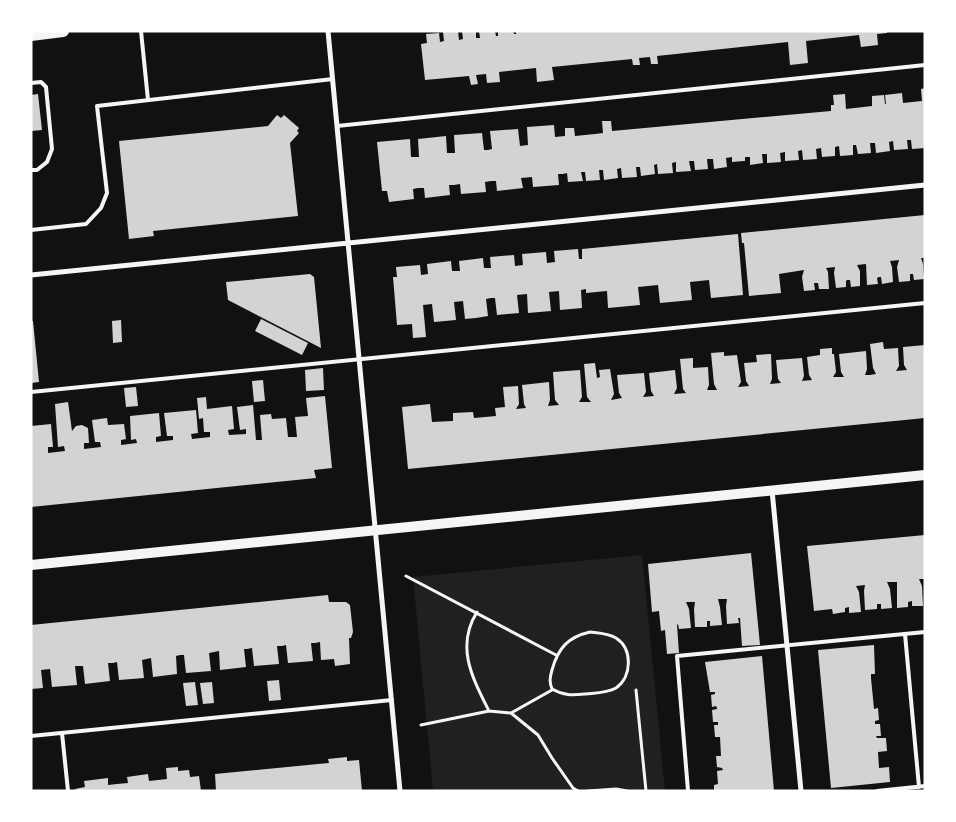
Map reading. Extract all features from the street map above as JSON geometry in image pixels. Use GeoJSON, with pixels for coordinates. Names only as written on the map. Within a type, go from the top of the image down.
{"type":"FeatureCollection","features":[{"type":"Feature","properties":{"kind":"main road"},"geometry":{"type":"LineString","coordinates":[[31,35],[63,31]]}},
{"type":"Feature","properties":{"kind":"main road"},"geometry":{"type":"LineString","coordinates":[[31,565],[925,475]]}},
{"type":"Feature","properties":{"kind":"street"},"geometry":{"type":"LineString","coordinates":[[328,31],[400,791]]}},
{"type":"Feature","properties":{"kind":"street"},"geometry":{"type":"LineString","coordinates":[[31,275],[925,185]]}},
{"type":"Feature","properties":{"kind":"street"},"geometry":{"type":"LineString","coordinates":[[772,490],[801,791]]}},
{"type":"Feature","properties":{"kind":"lane"},"geometry":{"type":"LineString","coordinates":[[140,31],[148,100]]}},
{"type":"Feature","properties":{"kind":"lane"},"geometry":{"type":"LineString","coordinates":[[337,126],[925,65]]}},
{"type":"Feature","properties":{"kind":"lane"},"geometry":{"type":"LineString","coordinates":[[31,230],[86,224],[101,208],[107,193],[97,106],[333,80]]}},
{"type":"Feature","properties":{"kind":"lane"},"geometry":{"type":"LineString","coordinates":[[31,83],[41,82],[46,87],[52,149],[47,162],[38,170],[31,170]]}},
{"type":"Feature","properties":{"kind":"lane"},"geometry":{"type":"LineString","coordinates":[[31,392],[925,303]]}},
{"type":"Feature","properties":{"kind":"lane"},"geometry":{"type":"LineString","coordinates":[[688,791],[677,656],[925,632]]}},
{"type":"Feature","properties":{"kind":"lane"},"geometry":{"type":"LineString","coordinates":[[904,634],[919,787]]}},
{"type":"Feature","properties":{"kind":"lane"},"geometry":{"type":"LineString","coordinates":[[31,736],[392,700]]}},
{"type":"Feature","properties":{"kind":"lane"},"geometry":{"type":"LineString","coordinates":[[62,732],[68,791]]}},
{"type":"Feature","properties":{"kind":"lane"},"geometry":{"type":"LineString","coordinates":[[877,791],[925,786]]}},
{"type":"Feature","properties":{"kind":"path"},"geometry":{"type":"LineString","coordinates":[[406,576],[556,655]]}},
{"type":"Feature","properties":{"kind":"path"},"geometry":{"type":"LineString","coordinates":[[477,612],[468,636],[469,667],[489,710]]}},
{"type":"Feature","properties":{"kind":"path"},"geometry":{"type":"LineString","coordinates":[[590,632],[603,633],[616,638],[623,645],[628,655],[626,674],[621,683],[610,690],[566,695],[552,689],[550,679],[556,655],[567,642],[578,635],[590,632]]}},
{"type":"Feature","properties":{"kind":"path"},"geometry":{"type":"LineString","coordinates":[[511,713],[552,689]]}},
{"type":"Feature","properties":{"kind":"path"},"geometry":{"type":"LineString","coordinates":[[636,690],[646,791]]}},
{"type":"Feature","properties":{"kind":"path"},"geometry":{"type":"LineString","coordinates":[[421,725],[489,710],[511,713],[538,735],[573,788],[578,791]]}},
{"type":"Feature","properties":{"kind":"path"},"geometry":{"type":"LineString","coordinates":[[588,791],[616,789],[627,791]]}},
{"type":"Feature","properties":{"kind":"shaded area"},"geometry":{"type":"Polygon","coordinates":[[[642,555],[665,791],[433,791],[413,577],[642,555]]]}},
{"type":"Feature","properties":{"kind":"building"},"geometry":{"type":"Polygon","coordinates":[[[458,31],[459,40],[463,39],[462,31],[476,31],[476,38],[480,38],[479,31],[495,31],[496,36],[498,36],[498,31],[513,31],[514,34],[516,34],[516,31],[887,31],[887,33],[877,34],[878,45],[861,47],[859,35],[806,41],[808,63],[790,65],[788,42],[657,56],[658,64],[651,64],[650,57],[639,58],[640,65],[633,65],[632,59],[552,67],[554,80],[537,82],[536,68],[499,72],[500,82],[487,83],[486,74],[476,75],[478,84],[471,85],[469,76],[425,80],[421,44],[427,43],[426,34],[439,33],[440,42],[444,41],[443,32],[458,31]]]}},
{"type":"Feature","properties":{"kind":"building"},"geometry":{"type":"Polygon","coordinates":[[[925,88],[925,148],[912,149],[911,140],[907,140],[908,149],[894,150],[893,141],[889,142],[890,151],[876,153],[875,143],[870,143],[871,153],[858,154],[856,145],[853,145],[853,155],[840,156],[839,146],[835,147],[835,156],[822,157],[821,148],[816,149],[817,159],[803,160],[802,150],[798,151],[799,160],[785,161],[785,152],[780,153],[781,162],[767,163],[767,154],[762,154],[763,163],[750,165],[750,157],[745,157],[745,161],[732,162],[732,157],[726,158],[727,167],[714,169],[713,159],[707,159],[708,169],[695,170],[694,161],[689,161],[691,171],[676,172],[676,162],[672,163],[673,173],[658,174],[657,164],[654,165],[655,174],[641,176],[640,167],[636,167],[637,177],[622,178],[621,168],[617,169],[618,178],[604,180],[603,170],[599,170],[600,180],[586,181],[585,172],[581,172],[583,181],[568,182],[567,173],[558,174],[559,185],[533,187],[532,177],[521,178],[523,188],[497,191],[496,181],[491,181],[485,182],[486,192],[461,194],[460,184],[449,185],[450,195],[425,198],[424,188],[418,188],[413,189],[414,199],[389,202],[387,191],[382,191],[377,142],[410,139],[411,157],[419,157],[418,139],[446,136],[447,153],[455,153],[454,135],[482,133],[484,150],[488,150],[492,149],[490,131],[518,129],[520,146],[528,145],[527,127],[554,125],[555,137],[565,136],[565,128],[574,128],[575,136],[603,133],[602,121],[611,121],[612,131],[831,111],[831,105],[834,105],[833,95],[845,94],[846,109],[872,106],[872,96],[884,95],[885,104],[885,95],[902,93],[903,103],[922,101],[921,89],[925,88]]]}},
{"type":"Feature","properties":{"kind":"building"},"geometry":{"type":"Polygon","coordinates":[[[38,94],[42,130],[31,131],[31,95],[38,94]]]}},
{"type":"Feature","properties":{"kind":"building"},"geometry":{"type":"Polygon","coordinates":[[[277,115],[281,118],[284,115],[299,128],[297,131],[299,133],[290,143],[298,216],[153,231],[154,236],[129,239],[119,141],[268,126],[277,115]]]}},
{"type":"Feature","properties":{"kind":"building"},"geometry":{"type":"Polygon","coordinates":[[[925,215],[925,258],[921,258],[924,279],[914,280],[913,274],[910,274],[910,281],[899,282],[897,267],[899,260],[890,261],[893,282],[882,284],[881,277],[879,277],[877,278],[878,284],[867,285],[866,264],[857,265],[860,271],[860,286],[851,287],[850,280],[847,280],[846,287],[836,288],[835,267],[826,268],[829,289],[819,289],[818,283],[814,283],[815,290],[804,291],[802,277],[804,270],[779,274],[781,293],[749,296],[744,243],[742,243],[741,233],[925,215]]]}},
{"type":"Feature","properties":{"kind":"building"},"geometry":{"type":"Polygon","coordinates":[[[738,234],[743,295],[711,298],[709,280],[690,282],[692,300],[660,303],[658,285],[638,287],[640,305],[608,308],[607,291],[586,293],[586,289],[581,290],[582,308],[560,310],[559,291],[549,292],[551,311],[528,313],[527,294],[517,295],[519,313],[497,315],[495,298],[491,298],[486,299],[488,316],[476,318],[465,319],[463,301],[454,302],[456,320],[434,322],[432,304],[423,305],[426,337],[413,338],[412,324],[397,325],[393,277],[397,277],[396,267],[420,265],[421,275],[428,274],[427,264],[451,261],[452,271],[460,271],[459,261],[483,258],[484,268],[491,268],[490,257],[514,255],[515,266],[523,265],[522,254],[546,252],[547,263],[555,262],[554,251],[578,249],[579,259],[582,259],[582,249],[738,234]]]}},
{"type":"Feature","properties":{"kind":"building"},"geometry":{"type":"Polygon","coordinates":[[[310,274],[314,277],[321,348],[228,300],[226,282],[310,274]]]}},
{"type":"Feature","properties":{"kind":"building"},"geometry":{"type":"Polygon","coordinates":[[[261,319],[308,343],[302,355],[255,331],[261,319]]]}},
{"type":"Feature","properties":{"kind":"building"},"geometry":{"type":"Polygon","coordinates":[[[121,320],[122,342],[113,343],[112,321],[121,320]]]}},
{"type":"Feature","properties":{"kind":"building"},"geometry":{"type":"Polygon","coordinates":[[[31,321],[33,321],[39,382],[31,383],[31,321]]]}},
{"type":"Feature","properties":{"kind":"building"},"geometry":{"type":"Polygon","coordinates":[[[883,342],[884,349],[898,348],[899,366],[896,371],[907,370],[904,365],[903,347],[925,345],[925,418],[408,469],[402,407],[430,404],[432,422],[453,421],[453,413],[473,412],[474,418],[496,416],[495,408],[505,407],[503,387],[518,386],[519,404],[516,409],[526,408],[522,385],[549,382],[550,400],[548,406],[559,405],[555,400],[553,372],[580,370],[582,397],[579,402],[591,402],[587,397],[584,364],[595,363],[597,378],[600,377],[599,370],[610,369],[614,394],[611,400],[622,398],[619,393],[617,375],[644,373],[646,392],[643,397],[654,396],[651,391],[649,373],[675,370],[677,388],[674,394],[686,393],[683,389],[680,359],[693,358],[693,368],[708,367],[709,385],[707,390],[717,390],[714,384],[711,353],[724,352],[724,356],[737,355],[741,382],[738,387],[749,386],[746,381],[744,363],[757,362],[756,355],[771,354],[772,379],[770,384],[781,383],[778,379],[776,360],[802,358],[804,376],[802,381],[812,380],[809,375],[807,357],[820,355],[820,349],[832,348],[836,372],[833,377],[844,377],[841,372],[839,354],[866,351],[867,369],[865,375],[870,375],[876,374],[873,368],[870,344],[883,342]]]}},
{"type":"Feature","properties":{"kind":"building"},"geometry":{"type":"Polygon","coordinates":[[[323,368],[324,390],[306,391],[305,370],[323,368]]]}},
{"type":"Feature","properties":{"kind":"building"},"geometry":{"type":"Polygon","coordinates":[[[263,380],[265,401],[254,402],[252,381],[263,380]]]}},
{"type":"Feature","properties":{"kind":"building"},"geometry":{"type":"Polygon","coordinates":[[[136,387],[138,406],[126,407],[124,388],[136,387]]]}},
{"type":"Feature","properties":{"kind":"building"},"geometry":{"type":"Polygon","coordinates":[[[325,396],[332,468],[314,470],[316,478],[31,507],[31,426],[51,424],[53,447],[48,447],[48,453],[65,451],[64,446],[58,447],[55,404],[68,402],[72,431],[76,426],[82,425],[88,428],[89,443],[84,443],[84,449],[101,447],[100,442],[95,442],[92,420],[107,418],[108,425],[124,424],[126,439],[121,440],[121,445],[137,443],[136,439],[131,440],[130,416],[159,413],[161,436],[156,437],[156,442],[173,440],[173,436],[167,436],[164,413],[196,410],[198,433],[191,434],[192,439],[210,437],[210,432],[204,432],[203,418],[199,419],[197,398],[206,397],[207,409],[232,406],[234,429],[228,430],[229,435],[246,434],[246,429],[240,430],[237,407],[253,405],[256,440],[262,440],[260,415],[271,414],[272,419],[286,418],[288,437],[297,437],[295,417],[308,416],[306,398],[325,396]]]}},
{"type":"Feature","properties":{"kind":"building"},"geometry":{"type":"Polygon","coordinates":[[[925,535],[925,579],[919,579],[922,586],[923,606],[912,606],[912,601],[908,602],[908,607],[897,608],[897,582],[887,582],[890,589],[892,608],[881,609],[881,604],[877,604],[877,609],[865,610],[865,585],[856,586],[859,592],[861,612],[849,613],[849,607],[845,608],[845,612],[833,614],[832,609],[814,611],[807,546],[925,535]]]}},
{"type":"Feature","properties":{"kind":"building"},"geometry":{"type":"Polygon","coordinates":[[[751,553],[760,645],[742,646],[740,618],[738,618],[739,623],[727,624],[727,599],[718,599],[722,625],[710,626],[710,621],[707,621],[707,627],[695,627],[695,602],[686,602],[689,609],[691,628],[679,629],[677,625],[679,653],[667,654],[665,630],[661,631],[659,611],[652,612],[648,564],[751,553]]]}},
{"type":"Feature","properties":{"kind":"building"},"geometry":{"type":"Polygon","coordinates":[[[328,595],[329,602],[346,602],[350,605],[353,632],[351,638],[349,638],[350,664],[335,666],[334,659],[321,660],[320,642],[311,643],[313,661],[288,663],[286,645],[277,646],[279,664],[254,666],[252,648],[244,649],[246,667],[220,670],[219,651],[209,653],[211,671],[186,673],[184,655],[180,655],[176,656],[177,674],[153,677],[151,658],[142,660],[144,678],[119,680],[117,662],[108,663],[110,681],[85,684],[83,666],[75,666],[77,685],[52,687],[50,669],[41,670],[43,688],[31,689],[31,625],[328,595]]]}},
{"type":"Feature","properties":{"kind":"building"},"geometry":{"type":"Polygon","coordinates":[[[874,645],[875,674],[871,674],[871,678],[874,709],[878,708],[879,720],[875,721],[875,724],[880,724],[881,736],[876,736],[877,738],[886,738],[887,751],[878,752],[879,768],[889,767],[890,782],[831,788],[818,650],[874,645]]]}},
{"type":"Feature","properties":{"kind":"building"},"geometry":{"type":"Polygon","coordinates":[[[762,656],[774,791],[714,791],[714,785],[718,784],[717,771],[723,770],[717,767],[716,756],[721,756],[720,737],[715,737],[714,725],[718,725],[718,722],[713,722],[712,710],[717,708],[716,706],[712,707],[711,695],[715,694],[715,692],[710,692],[705,662],[762,656]]]}},
{"type":"Feature","properties":{"kind":"building"},"geometry":{"type":"Polygon","coordinates":[[[279,680],[281,700],[269,701],[267,681],[279,680]]]}},
{"type":"Feature","properties":{"kind":"building"},"geometry":{"type":"Polygon","coordinates":[[[195,682],[198,705],[186,706],[183,683],[195,682]]]}},
{"type":"Feature","properties":{"kind":"building"},"geometry":{"type":"Polygon","coordinates":[[[212,682],[214,703],[203,704],[200,683],[212,682]]]}},
{"type":"Feature","properties":{"kind":"building"},"geometry":{"type":"Polygon","coordinates":[[[347,757],[347,761],[359,760],[362,791],[216,791],[215,774],[329,763],[328,759],[347,757]]]}},
{"type":"Feature","properties":{"kind":"building"},"geometry":{"type":"Polygon","coordinates":[[[178,767],[178,771],[189,770],[190,777],[199,776],[201,791],[76,791],[75,789],[85,787],[84,781],[108,778],[108,785],[128,783],[127,777],[148,774],[149,781],[167,779],[166,768],[178,767]]]}}]}
